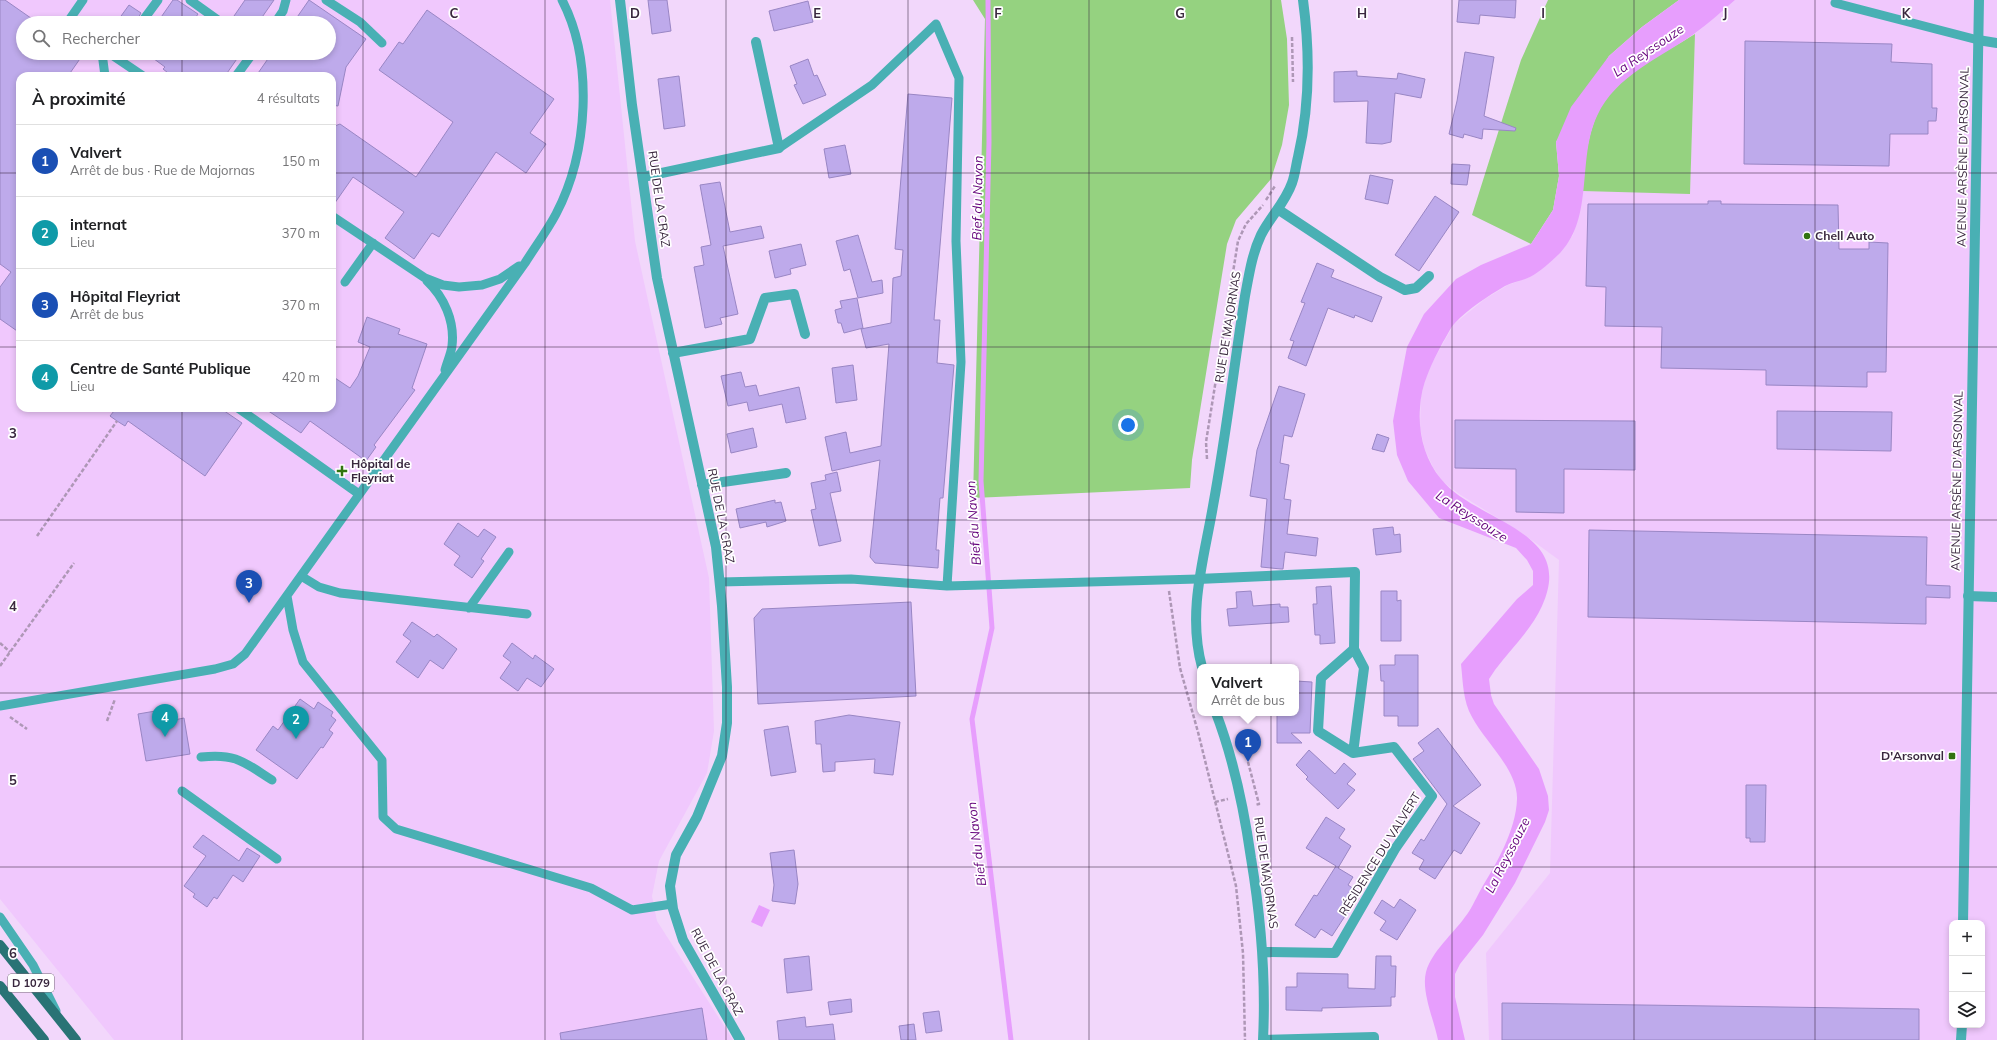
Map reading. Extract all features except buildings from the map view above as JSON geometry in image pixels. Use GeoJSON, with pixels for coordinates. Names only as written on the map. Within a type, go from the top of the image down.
{"type":"FeatureCollection","features":[{"type":"Feature","properties":{"kind":"main road","name":"D 1079"},"geometry":{"type":"LineString","coordinates":[[0,945],[76,1040]]}},
{"type":"Feature","properties":{"kind":"main road","name":"D 1079"},"geometry":{"type":"LineString","coordinates":[[0,986],[44,1040]]}},
{"type":"Feature","properties":{"kind":"street","name":"RUE DE LA CRAZ"},"geometry":{"type":"LineString","coordinates":[[620,0],[642,177],[657,278],[716,548],[720,582],[727,687],[727,724],[722,756],[697,817],[676,855],[670,886],[672,904],[683,940],[740,1040]]}},
{"type":"Feature","properties":{"kind":"street","name":"RUE DE MAJORNAS"},"geometry":{"type":"LineString","coordinates":[[1202,664],[1195,619],[1198,579],[1213,506],[1251,262],[1262,234],[1279,210],[1292,183],[1303,136],[1307,95],[1308,47],[1303,0]]}},
{"type":"Feature","properties":{"kind":"street","name":"AVENUE ARSÈNE D'ARSONVAL"},"geometry":{"type":"LineString","coordinates":[[1963,920],[1979,0]]}},
{"type":"Feature","properties":{"kind":"street"},"geometry":{"type":"LineString","coordinates":[[1978,40],[1997,43]]}},
{"type":"Feature","properties":{"kind":"street"},"geometry":{"type":"LineString","coordinates":[[642,177],[779,148],[756,42]]}},
{"type":"Feature","properties":{"kind":"street"},"geometry":{"type":"LineString","coordinates":[[1279,210],[1380,277],[1405,290],[1416,288],[1429,276]]}},
{"type":"Feature","properties":{"kind":"street"},"geometry":{"type":"LineString","coordinates":[[673,353],[750,339],[765,298],[794,294],[805,334]]}},
{"type":"Feature","properties":{"kind":"street"},"geometry":{"type":"LineString","coordinates":[[702,485],[786,473]]}},
{"type":"Feature","properties":{"kind":"street"},"geometry":{"type":"LineString","coordinates":[[1198,579],[1355,572],[1354,649],[1364,668],[1353,753],[1318,731],[1321,678],[1354,649]]}},
{"type":"Feature","properties":{"kind":"street"},"geometry":{"type":"LineString","coordinates":[[1968,596],[1997,597]]}},
{"type":"Feature","properties":{"kind":"street","name":"RUE DE MAJORNAS"},"geometry":{"type":"LineString","coordinates":[[1217,716],[1224,733],[1244,808],[1263,952],[1263,1040]]}},
{"type":"Feature","properties":{"kind":"street","name":"RÉSIDENCE DU VALVERT"},"geometry":{"type":"LineString","coordinates":[[1263,952],[1335,953],[1395,849],[1432,796],[1394,747],[1353,753]]}},
{"type":"Feature","properties":{"kind":"street"},"geometry":{"type":"LineString","coordinates":[[1961,1040],[1962,1028]]}},
{"type":"Feature","properties":{"kind":"street"},"geometry":{"type":"LineString","coordinates":[[1263,1040],[1374,1037],[1374,1040]]}},
{"type":"Feature","properties":{"kind":"lane"},"geometry":{"type":"LineString","coordinates":[[71,16],[83,0]]}},
{"type":"Feature","properties":{"kind":"lane"},"geometry":{"type":"LineString","coordinates":[[146,16],[158,0]]}},
{"type":"Feature","properties":{"kind":"lane"},"geometry":{"type":"LineString","coordinates":[[190,0],[212,16]]}},
{"type":"Feature","properties":{"kind":"lane"},"geometry":{"type":"LineString","coordinates":[[280,16],[283,11],[286,0]]}},
{"type":"Feature","properties":{"kind":"lane"},"geometry":{"type":"LineString","coordinates":[[326,0],[360,22],[382,43]]}},
{"type":"Feature","properties":{"kind":"lane"},"geometry":{"type":"LineString","coordinates":[[4,705],[215,669],[233,664],[245,654],[444,376],[556,215],[571,180],[581,137],[583,102],[579,55],[570,16],[562,0]]}},
{"type":"Feature","properties":{"kind":"lane"},"geometry":{"type":"LineString","coordinates":[[1835,4],[1978,40]]}},
{"type":"Feature","properties":{"kind":"lane"},"geometry":{"type":"LineString","coordinates":[[779,148],[872,85],[936,24],[959,78],[956,241],[961,362],[947,586]]}},
{"type":"Feature","properties":{"kind":"lane"},"geometry":{"type":"LineString","coordinates":[[103,60],[104,72]]}},
{"type":"Feature","properties":{"kind":"lane"},"geometry":{"type":"LineString","coordinates":[[119,60],[137,72]]}},
{"type":"Feature","properties":{"kind":"lane"},"geometry":{"type":"LineString","coordinates":[[239,72],[248,60]]}},
{"type":"Feature","properties":{"kind":"lane"},"geometry":{"type":"LineString","coordinates":[[336,219],[425,278],[443,285],[459,287],[482,285],[500,279],[524,263]]}},
{"type":"Feature","properties":{"kind":"lane"},"geometry":{"type":"LineString","coordinates":[[346,282],[373,244]]}},
{"type":"Feature","properties":{"kind":"lane"},"geometry":{"type":"LineString","coordinates":[[425,278],[439,293],[446,307],[451,326],[452,345],[444,376]]}},
{"type":"Feature","properties":{"kind":"lane"},"geometry":{"type":"LineString","coordinates":[[244,412],[359,494]]}},
{"type":"Feature","properties":{"kind":"lane"},"geometry":{"type":"LineString","coordinates":[[469,608],[509,552]]}},
{"type":"Feature","properties":{"kind":"lane"},"geometry":{"type":"LineString","coordinates":[[301,576],[319,587],[340,593],[527,614]]}},
{"type":"Feature","properties":{"kind":"lane"},"geometry":{"type":"LineString","coordinates":[[720,582],[851,579],[947,586],[1198,579]]}},
{"type":"Feature","properties":{"kind":"lane"},"geometry":{"type":"LineString","coordinates":[[287,596],[293,630],[303,662],[382,760],[383,817],[396,829],[591,888],[632,910],[672,904]]}},
{"type":"Feature","properties":{"kind":"lane"},"geometry":{"type":"LineString","coordinates":[[201,757],[220,755],[238,758],[272,780]]}},
{"type":"Feature","properties":{"kind":"lane"},"geometry":{"type":"LineString","coordinates":[[182,791],[277,859]]}},
{"type":"Feature","properties":{"kind":"lane"},"geometry":{"type":"LineString","coordinates":[[0,917],[34,965],[61,1021]]}},
{"type":"Feature","properties":{"kind":"path"},"geometry":{"type":"LineString","coordinates":[[1292,34],[1293,84]]}},
{"type":"Feature","properties":{"kind":"path"},"geometry":{"type":"LineString","coordinates":[[1207,462],[1206,442],[1238,241],[1246,224],[1264,204],[1276,185]]}},
{"type":"Feature","properties":{"kind":"path"},"geometry":{"type":"LineString","coordinates":[[37,536],[117,421]]}},
{"type":"Feature","properties":{"kind":"path"},"geometry":{"type":"LineString","coordinates":[[0,666],[74,563]]}},
{"type":"Feature","properties":{"kind":"path"},"geometry":{"type":"LineString","coordinates":[[1173,579],[1169,593],[1180,668],[1198,732],[1236,886],[1243,953],[1245,1040]]}},
{"type":"Feature","properties":{"kind":"path"},"geometry":{"type":"LineString","coordinates":[[0,643],[10,652]]}},
{"type":"Feature","properties":{"kind":"path"},"geometry":{"type":"LineString","coordinates":[[107,721],[120,686]]}},
{"type":"Feature","properties":{"kind":"path"},"geometry":{"type":"LineString","coordinates":[[4,705],[10,718],[27,729]]}},
{"type":"Feature","properties":{"kind":"shaded area","name":"Hôpital de Fleyriat"},"geometry":{"type":"Polygon","coordinates":[[[0,0],[610,0],[635,241],[709,578],[714,731],[707,773],[659,861],[652,896],[657,921],[733,1040],[114,1040],[0,899],[0,0]]]}},
{"type":"Feature","properties":{"kind":"shaded area"},"geometry":{"type":"Polygon","coordinates":[[[1735,0],[1997,0],[1997,1040],[1489,1040],[1486,953],[1550,873],[1559,560],[1522,533],[1459,494],[1442,481],[1425,450],[1420,428],[1421,396],[1428,370],[1454,324],[1485,299],[1508,285],[1530,277],[1561,252],[1573,235],[1579,215],[1582,191],[1690,193],[1695,34],[1735,0]]]}},
{"type":"Feature","properties":{"kind":"green space"},"geometry":{"type":"Polygon","coordinates":[[[973,0],[1281,0],[1287,39],[1289,105],[1282,145],[1271,179],[1236,220],[1227,244],[1192,460],[1190,488],[973,498],[985,19],[973,0]]]}},
{"type":"Feature","properties":{"kind":"green space"},"geometry":{"type":"Polygon","coordinates":[[[1548,0],[1679,0],[1642,27],[1609,56],[1556,142],[1559,176],[1553,210],[1531,244],[1472,215],[1521,60],[1548,0]]]}},
{"type":"Feature","properties":{"kind":"green space"},"geometry":{"type":"Polygon","coordinates":[[[1695,34],[1690,194],[1582,191],[1586,153],[1592,128],[1597,115],[1610,94],[1628,76],[1639,68],[1695,34]]]}},
{"type":"Feature","properties":{"kind":"water","name":"La Reyssouze"},"geometry":{"type":"Polygon","coordinates":[[[1679,0],[1735,0],[1694,34],[1640,69],[1615,89],[1597,116],[1591,133],[1582,204],[1578,222],[1571,238],[1561,252],[1538,272],[1524,280],[1508,285],[1485,298],[1455,323],[1435,358],[1422,391],[1420,427],[1427,455],[1435,472],[1457,494],[1476,507],[1518,530],[1535,544],[1546,560],[1549,580],[1538,615],[1489,679],[1494,704],[1539,769],[1548,796],[1549,810],[1545,822],[1515,883],[1483,935],[1460,964],[1455,974],[1455,997],[1465,1040],[1438,1040],[1425,988],[1426,972],[1433,957],[1469,911],[1504,847],[1513,823],[1517,799],[1516,788],[1507,767],[1478,727],[1469,711],[1464,692],[1461,664],[1517,599],[1533,585],[1533,571],[1527,560],[1516,548],[1439,518],[1408,481],[1397,455],[1393,421],[1407,347],[1424,314],[1456,279],[1481,265],[1531,244],[1553,210],[1559,176],[1556,142],[1571,107],[1609,56],[1642,27],[1679,0]]]}},
{"type":"Feature","properties":{"kind":"water"},"geometry":{"type":"Polygon","coordinates":[[[759,905],[770,910],[762,927],[751,922],[759,905]]]}},
{"type":"Feature","properties":{"kind":"waterway","name":"Bief du Navon"},"geometry":{"type":"LineString","coordinates":[[988,0],[989,142],[981,481],[992,628],[972,719],[1011,1040]]}},
{"type":"Feature","properties":{"kind":"place","name":"Chell Auto"},"geometry":{"type":"Point","coordinates":[1807,236]}},
{"type":"Feature","properties":{"kind":"place","name":"Hôpital de Fleyriat"},"geometry":{"type":"Point","coordinates":[342,471]}},
{"type":"Feature","properties":{"kind":"place","name":"Hôpital Fleyriat"},"geometry":{"type":"Point","coordinates":[249,603]}},
{"type":"Feature","properties":{"kind":"place","name":"Centre de Santé Publique"},"geometry":{"type":"Point","coordinates":[165,737]}},
{"type":"Feature","properties":{"kind":"place","name":"internat"},"geometry":{"type":"Point","coordinates":[296,739]}},
{"type":"Feature","properties":{"kind":"place","name":"D'Arsonval"},"geometry":{"type":"Point","coordinates":[1952,756]}},
{"type":"Feature","properties":{"kind":"place","name":"Valvert"},"geometry":{"type":"Point","coordinates":[1248,762]}}]}
